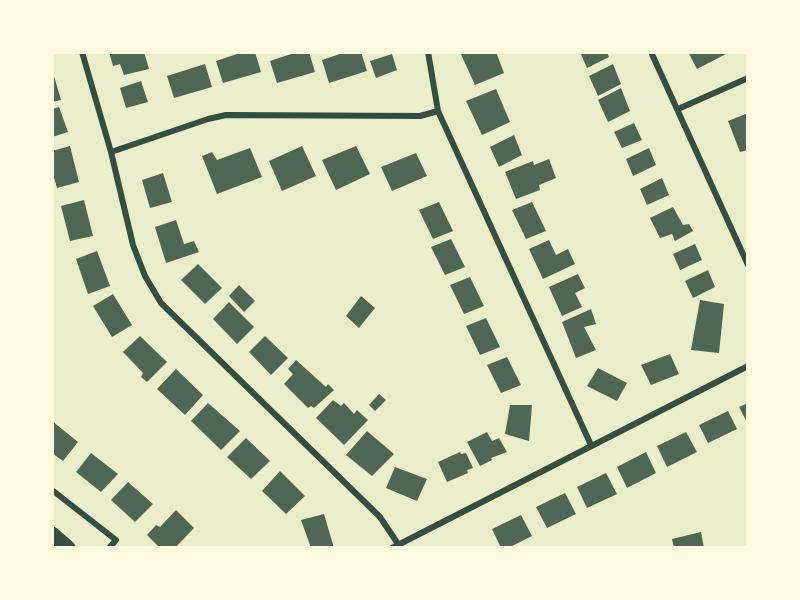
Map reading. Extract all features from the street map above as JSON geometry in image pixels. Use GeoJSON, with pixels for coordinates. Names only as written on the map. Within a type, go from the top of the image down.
{"type":"FeatureCollection","features":[{"type":"Feature","properties":{"kind":"main road"},"geometry":{"type":"LineString","coordinates":[[52,534],[68,548]]}},
{"type":"Feature","properties":{"kind":"street"},"geometry":{"type":"LineString","coordinates":[[82,52],[111,152],[133,245],[145,276],[161,303],[380,517],[395,546],[747,366]]}},
{"type":"Feature","properties":{"kind":"street"},"geometry":{"type":"LineString","coordinates":[[428,52],[438,111],[591,445]]}},
{"type":"Feature","properties":{"kind":"street"},"geometry":{"type":"LineString","coordinates":[[651,52],[747,265]]}},
{"type":"Feature","properties":{"kind":"street"},"geometry":{"type":"LineString","coordinates":[[678,109],[747,78]]}},
{"type":"Feature","properties":{"kind":"street"},"geometry":{"type":"LineString","coordinates":[[111,152],[208,118],[226,115],[420,116],[438,111]]}},
{"type":"Feature","properties":{"kind":"street"},"geometry":{"type":"LineString","coordinates":[[52,490],[116,540],[110,548]]}},
{"type":"Feature","properties":{"kind":"building"},"geometry":{"type":"Polygon","coordinates":[[[109,52],[144,52],[149,69],[124,75],[120,64],[113,66],[109,52]]]}},
{"type":"Feature","properties":{"kind":"building"},"geometry":{"type":"Polygon","coordinates":[[[243,52],[255,52],[261,72],[223,83],[216,61],[243,52]]]}},
{"type":"Feature","properties":{"kind":"building"},"geometry":{"type":"Polygon","coordinates":[[[297,52],[309,52],[315,72],[277,83],[270,61],[297,52]]]}},
{"type":"Feature","properties":{"kind":"building"},"geometry":{"type":"Polygon","coordinates":[[[346,52],[361,52],[367,71],[329,83],[322,60],[346,52]]]}},
{"type":"Feature","properties":{"kind":"building"},"geometry":{"type":"Polygon","coordinates":[[[460,52],[496,52],[504,73],[475,85],[460,52]]]}},
{"type":"Feature","properties":{"kind":"building"},"geometry":{"type":"Polygon","coordinates":[[[580,52],[607,52],[609,57],[587,68],[580,52]]]}},
{"type":"Feature","properties":{"kind":"building"},"geometry":{"type":"Polygon","coordinates":[[[688,52],[725,52],[726,54],[697,69],[688,52]]]}},
{"type":"Feature","properties":{"kind":"building"},"geometry":{"type":"Polygon","coordinates":[[[392,54],[397,70],[376,78],[370,61],[392,54]]]}},
{"type":"Feature","properties":{"kind":"building"},"geometry":{"type":"Polygon","coordinates":[[[205,64],[212,87],[174,98],[167,76],[205,64]]]}},
{"type":"Feature","properties":{"kind":"building"},"geometry":{"type":"Polygon","coordinates":[[[613,64],[621,84],[598,96],[589,76],[613,64]]]}},
{"type":"Feature","properties":{"kind":"building"},"geometry":{"type":"Polygon","coordinates":[[[52,69],[61,100],[52,102],[52,69]]]}},
{"type":"Feature","properties":{"kind":"building"},"geometry":{"type":"Polygon","coordinates":[[[141,81],[148,102],[126,108],[120,88],[141,81]]]}},
{"type":"Feature","properties":{"kind":"building"},"geometry":{"type":"Polygon","coordinates":[[[621,88],[630,111],[608,122],[598,100],[621,88]]]}},
{"type":"Feature","properties":{"kind":"building"},"geometry":{"type":"Polygon","coordinates":[[[496,89],[510,122],[482,135],[466,101],[496,89]]]}},
{"type":"Feature","properties":{"kind":"building"},"geometry":{"type":"Polygon","coordinates":[[[59,107],[68,132],[52,137],[52,109],[59,107]]]}},
{"type":"Feature","properties":{"kind":"building"},"geometry":{"type":"Polygon","coordinates":[[[748,113],[748,150],[740,152],[728,121],[748,113]]]}},
{"type":"Feature","properties":{"kind":"building"},"geometry":{"type":"Polygon","coordinates":[[[634,123],[642,140],[622,148],[614,132],[634,123]]]}},
{"type":"Feature","properties":{"kind":"building"},"geometry":{"type":"Polygon","coordinates":[[[514,135],[522,155],[499,167],[490,147],[514,135]]]}},
{"type":"Feature","properties":{"kind":"building"},"geometry":{"type":"Polygon","coordinates":[[[70,146],[79,182],[57,188],[52,171],[52,151],[70,146]]]}},
{"type":"Feature","properties":{"kind":"building"},"geometry":{"type":"Polygon","coordinates":[[[302,146],[316,176],[282,191],[269,161],[302,146]]]}},
{"type":"Feature","properties":{"kind":"building"},"geometry":{"type":"Polygon","coordinates":[[[356,146],[370,174],[336,190],[322,160],[356,146]]]}},
{"type":"Feature","properties":{"kind":"building"},"geometry":{"type":"Polygon","coordinates":[[[250,148],[262,177],[217,194],[202,156],[212,152],[217,160],[250,148]]]}},
{"type":"Feature","properties":{"kind":"building"},"geometry":{"type":"Polygon","coordinates":[[[649,148],[656,165],[633,176],[626,159],[649,148]]]}},
{"type":"Feature","properties":{"kind":"building"},"geometry":{"type":"Polygon","coordinates":[[[416,153],[427,176],[392,191],[381,167],[416,153]]]}},
{"type":"Feature","properties":{"kind":"building"},"geometry":{"type":"Polygon","coordinates":[[[549,159],[556,178],[539,185],[540,190],[516,199],[505,172],[533,161],[534,165],[549,159]]]}},
{"type":"Feature","properties":{"kind":"building"},"geometry":{"type":"Polygon","coordinates":[[[163,173],[172,202],[150,208],[142,180],[163,173]]]}},
{"type":"Feature","properties":{"kind":"building"},"geometry":{"type":"Polygon","coordinates":[[[662,178],[669,195],[647,205],[640,189],[662,178]]]}},
{"type":"Feature","properties":{"kind":"building"},"geometry":{"type":"Polygon","coordinates":[[[84,200],[93,236],[70,241],[61,206],[84,200]]]}},
{"type":"Feature","properties":{"kind":"building"},"geometry":{"type":"Polygon","coordinates":[[[439,202],[453,231],[433,239],[419,210],[439,202]]]}},
{"type":"Feature","properties":{"kind":"building"},"geometry":{"type":"Polygon","coordinates":[[[532,202],[546,231],[526,239],[512,210],[532,202]]]}},
{"type":"Feature","properties":{"kind":"building"},"geometry":{"type":"Polygon","coordinates":[[[673,207],[683,225],[689,224],[693,231],[675,241],[672,234],[660,238],[650,218],[673,207]]]}},
{"type":"Feature","properties":{"kind":"building"},"geometry":{"type":"Polygon","coordinates":[[[176,220],[184,244],[194,241],[199,252],[166,263],[155,227],[176,220]]]}},
{"type":"Feature","properties":{"kind":"building"},"geometry":{"type":"Polygon","coordinates":[[[451,239],[465,267],[445,275],[431,247],[451,239]]]}},
{"type":"Feature","properties":{"kind":"building"},"geometry":{"type":"Polygon","coordinates":[[[549,240],[556,255],[568,249],[575,264],[543,279],[529,249],[549,240]]]}},
{"type":"Feature","properties":{"kind":"building"},"geometry":{"type":"Polygon","coordinates":[[[695,244],[702,260],[680,270],[673,254],[695,244]]]}},
{"type":"Feature","properties":{"kind":"building"},"geometry":{"type":"Polygon","coordinates":[[[97,251],[110,286],[88,294],[76,259],[97,251]]]}},
{"type":"Feature","properties":{"kind":"building"},"geometry":{"type":"Polygon","coordinates":[[[198,264],[222,288],[205,304],[181,280],[198,264]]]}},
{"type":"Feature","properties":{"kind":"building"},"geometry":{"type":"Polygon","coordinates":[[[708,270],[715,287],[693,298],[685,281],[708,270]]]}},
{"type":"Feature","properties":{"kind":"building"},"geometry":{"type":"Polygon","coordinates":[[[578,274],[585,288],[575,293],[582,307],[562,316],[549,287],[578,274]]]}},
{"type":"Feature","properties":{"kind":"building"},"geometry":{"type":"Polygon","coordinates":[[[470,277],[484,306],[464,314],[450,285],[470,277]]]}},
{"type":"Feature","properties":{"kind":"building"},"geometry":{"type":"Polygon","coordinates":[[[239,285],[255,301],[244,312],[229,296],[239,285]]]}},
{"type":"Feature","properties":{"kind":"building"},"geometry":{"type":"Polygon","coordinates":[[[113,294],[132,325],[112,337],[93,306],[113,294]]]}},
{"type":"Feature","properties":{"kind":"building"},"geometry":{"type":"Polygon","coordinates":[[[361,296],[375,308],[359,328],[346,316],[361,296]]]}},
{"type":"Feature","properties":{"kind":"building"},"geometry":{"type":"Polygon","coordinates":[[[700,300],[724,304],[719,353],[691,350],[700,300]]]}},
{"type":"Feature","properties":{"kind":"building"},"geometry":{"type":"Polygon","coordinates":[[[229,302],[254,327],[237,344],[213,319],[229,302]]]}},
{"type":"Feature","properties":{"kind":"building"},"geometry":{"type":"Polygon","coordinates":[[[591,309],[596,324],[584,327],[596,350],[576,358],[562,322],[591,309]]]}},
{"type":"Feature","properties":{"kind":"building"},"geometry":{"type":"Polygon","coordinates":[[[486,318],[500,347],[480,355],[466,326],[486,318]]]}},
{"type":"Feature","properties":{"kind":"building"},"geometry":{"type":"Polygon","coordinates":[[[140,336],[167,362],[147,382],[141,377],[143,373],[123,352],[140,336]]]}},
{"type":"Feature","properties":{"kind":"building"},"geometry":{"type":"Polygon","coordinates":[[[265,336],[288,358],[271,375],[249,352],[265,336]]]}},
{"type":"Feature","properties":{"kind":"building"},"geometry":{"type":"Polygon","coordinates":[[[670,354],[679,374],[651,385],[641,365],[670,354]]]}},
{"type":"Feature","properties":{"kind":"building"},"geometry":{"type":"Polygon","coordinates":[[[507,357],[521,385],[501,393],[487,365],[507,357]]]}},
{"type":"Feature","properties":{"kind":"building"},"geometry":{"type":"Polygon","coordinates":[[[296,360],[326,387],[328,384],[334,390],[314,408],[311,406],[308,408],[284,384],[293,374],[288,369],[296,360]]]}},
{"type":"Feature","properties":{"kind":"building"},"geometry":{"type":"Polygon","coordinates":[[[598,368],[627,383],[617,401],[587,386],[598,368]]]}},
{"type":"Feature","properties":{"kind":"building"},"geometry":{"type":"Polygon","coordinates":[[[176,369],[203,395],[185,415],[157,389],[176,369]]]}},
{"type":"Feature","properties":{"kind":"building"},"geometry":{"type":"Polygon","coordinates":[[[379,394],[386,400],[375,411],[369,405],[379,394]]]}},
{"type":"Feature","properties":{"kind":"building"},"geometry":{"type":"Polygon","coordinates":[[[333,400],[341,406],[344,403],[354,414],[357,410],[368,420],[344,445],[316,418],[333,400]]]}},
{"type":"Feature","properties":{"kind":"building"},"geometry":{"type":"Polygon","coordinates":[[[208,403],[240,431],[221,450],[191,421],[208,403]]]}},
{"type":"Feature","properties":{"kind":"building"},"geometry":{"type":"Polygon","coordinates":[[[748,403],[748,424],[739,407],[748,403]]]}},
{"type":"Feature","properties":{"kind":"building"},"geometry":{"type":"Polygon","coordinates":[[[510,405],[532,405],[529,441],[505,434],[510,405]]]}},
{"type":"Feature","properties":{"kind":"building"},"geometry":{"type":"Polygon","coordinates":[[[728,411],[737,429],[708,443],[699,425],[728,411]]]}},
{"type":"Feature","properties":{"kind":"building"},"geometry":{"type":"Polygon","coordinates":[[[52,421],[78,442],[63,461],[52,453],[52,421]]]}},
{"type":"Feature","properties":{"kind":"building"},"geometry":{"type":"Polygon","coordinates":[[[367,431],[394,454],[372,476],[346,455],[367,431]]]}},
{"type":"Feature","properties":{"kind":"building"},"geometry":{"type":"Polygon","coordinates":[[[487,432],[492,441],[499,438],[507,452],[491,458],[492,460],[480,466],[467,442],[487,432]]]}},
{"type":"Feature","properties":{"kind":"building"},"geometry":{"type":"Polygon","coordinates":[[[686,432],[697,452],[667,467],[657,446],[686,432]]]}},
{"type":"Feature","properties":{"kind":"building"},"geometry":{"type":"Polygon","coordinates":[[[246,438],[270,461],[251,479],[227,457],[246,438]]]}},
{"type":"Feature","properties":{"kind":"building"},"geometry":{"type":"Polygon","coordinates":[[[460,452],[461,454],[466,453],[473,468],[467,470],[468,473],[447,482],[438,462],[460,452]]]}},
{"type":"Feature","properties":{"kind":"building"},"geometry":{"type":"Polygon","coordinates":[[[646,452],[656,473],[627,488],[617,467],[646,452]]]}},
{"type":"Feature","properties":{"kind":"building"},"geometry":{"type":"Polygon","coordinates":[[[91,453],[118,474],[101,492],[76,472],[91,453]]]}},
{"type":"Feature","properties":{"kind":"building"},"geometry":{"type":"Polygon","coordinates":[[[395,467],[427,479],[417,501],[386,488],[395,467]]]}},
{"type":"Feature","properties":{"kind":"building"},"geometry":{"type":"Polygon","coordinates":[[[280,471],[305,496],[286,514],[262,491],[280,471]]]}},
{"type":"Feature","properties":{"kind":"building"},"geometry":{"type":"Polygon","coordinates":[[[606,473],[617,494],[587,508],[577,487],[606,473]]]}},
{"type":"Feature","properties":{"kind":"building"},"geometry":{"type":"Polygon","coordinates":[[[128,482],[153,504],[135,522],[111,500],[128,482]]]}},
{"type":"Feature","properties":{"kind":"building"},"geometry":{"type":"Polygon","coordinates":[[[565,493],[576,514],[547,528],[536,507],[565,493]]]}},
{"type":"Feature","properties":{"kind":"building"},"geometry":{"type":"Polygon","coordinates":[[[176,510],[194,528],[175,548],[160,548],[147,535],[156,525],[160,527],[176,510]]]}},
{"type":"Feature","properties":{"kind":"building"},"geometry":{"type":"Polygon","coordinates":[[[324,514],[334,548],[311,548],[301,520],[324,514]]]}},
{"type":"Feature","properties":{"kind":"building"},"geometry":{"type":"Polygon","coordinates":[[[521,515],[532,536],[508,548],[501,548],[492,529],[521,515]]]}},
{"type":"Feature","properties":{"kind":"building"},"geometry":{"type":"Polygon","coordinates":[[[701,532],[704,548],[674,548],[672,539],[701,532]]]}}]}
